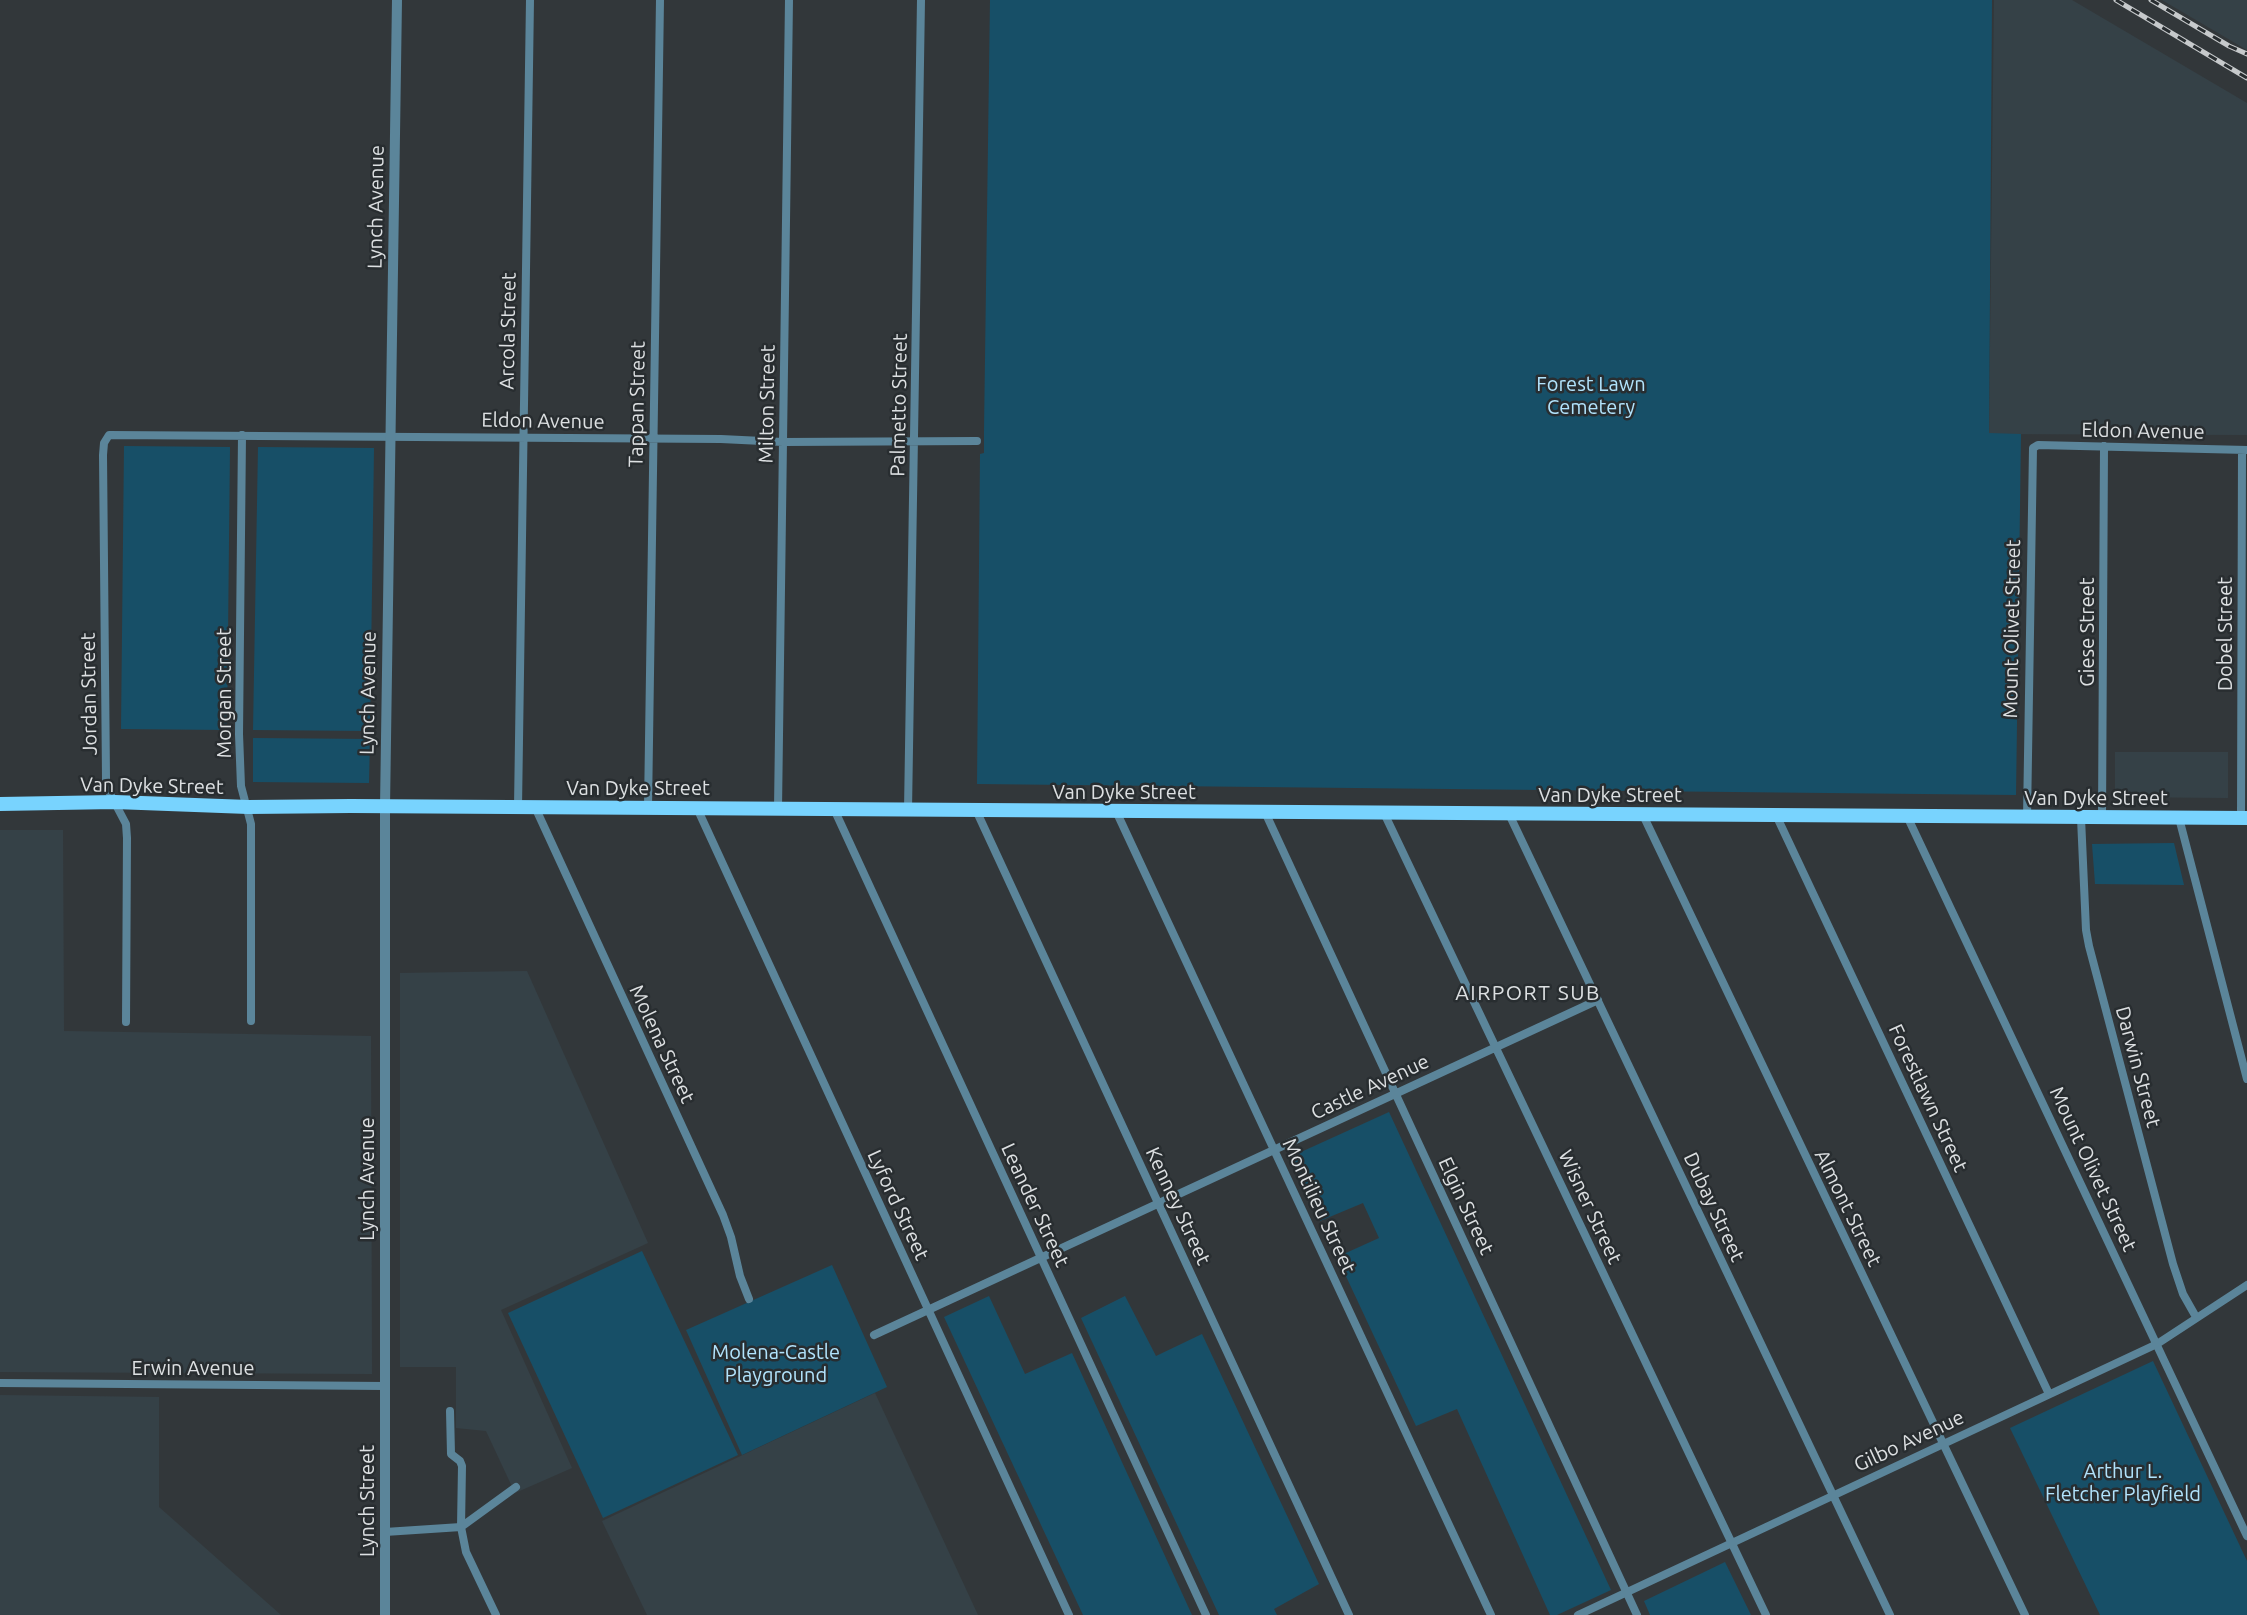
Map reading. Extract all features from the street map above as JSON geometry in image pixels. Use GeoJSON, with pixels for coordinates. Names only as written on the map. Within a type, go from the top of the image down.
{"type":"FeatureCollection","features":[{"type":"Feature","properties":{"kind":"main road","name":"Van Dyke Street"},"geometry":{"type":"LineString","coordinates":[[0,804],[115,802],[248,807],[2244,818]]}},
{"type":"Feature","properties":{"kind":"street","name":"Lynch Avenue"},"geometry":{"type":"LineString","coordinates":[[385,1386],[385,806],[397,0]]}},
{"type":"Feature","properties":{"kind":"street","name":"Arcola Street"},"geometry":{"type":"LineString","coordinates":[[518,807],[530,0]]}},
{"type":"Feature","properties":{"kind":"street","name":"Tappan Street"},"geometry":{"type":"LineString","coordinates":[[648,808],[660,0]]}},
{"type":"Feature","properties":{"kind":"street","name":"Milton Street"},"geometry":{"type":"LineString","coordinates":[[778,809],[789,0]]}},
{"type":"Feature","properties":{"kind":"street","name":"Palmetto Street"},"geometry":{"type":"LineString","coordinates":[[908,810],[921,0]]}},
{"type":"Feature","properties":{"kind":"street","name":"Eldon Avenue"},"geometry":{"type":"LineString","coordinates":[[109,435],[653,438],[783,442],[977,441]]}},
{"type":"Feature","properties":{"kind":"street","name":"Jordan Street"},"geometry":{"type":"LineString","coordinates":[[109,435],[104,443],[103,455],[106,786],[126,824],[128,838],[126,1023]]}},
{"type":"Feature","properties":{"kind":"street","name":"Morgan Street"},"geometry":{"type":"LineString","coordinates":[[243,435],[239,734],[241,786],[251,824],[251,1021]]}},
{"type":"Feature","properties":{"kind":"street","name":"Eldon Avenue"},"geometry":{"type":"LineString","coordinates":[[2038,445],[2245,450]]}},
{"type":"Feature","properties":{"kind":"street","name":"Mount Olivet Street"},"geometry":{"type":"LineString","coordinates":[[2027,817],[2031,454],[2033,448],[2038,445]]}},
{"type":"Feature","properties":{"kind":"street","name":"Giese Street"},"geometry":{"type":"LineString","coordinates":[[2102,818],[2104,446]]}},
{"type":"Feature","properties":{"kind":"street","name":"Dobel Street"},"geometry":{"type":"LineString","coordinates":[[2244,818],[2245,450]]}},
{"type":"Feature","properties":{"kind":"street","name":"Molena Street"},"geometry":{"type":"LineString","coordinates":[[535,807],[723,1215],[749,1299]]}},
{"type":"Feature","properties":{"kind":"street","name":"Lyford Street"},"geometry":{"type":"LineString","coordinates":[[697,808],[1069,1615]]}},
{"type":"Feature","properties":{"kind":"street","name":"Leander Street"},"geometry":{"type":"LineString","coordinates":[[834,809],[1206,1615]]}},
{"type":"Feature","properties":{"kind":"street","name":"Kenney Street"},"geometry":{"type":"LineString","coordinates":[[976,810],[1349,1615]]}},
{"type":"Feature","properties":{"kind":"street","name":"Montilieu Street"},"geometry":{"type":"LineString","coordinates":[[1116,811],[1491,1615]]}},
{"type":"Feature","properties":{"kind":"street","name":"Elgin Street"},"geometry":{"type":"LineString","coordinates":[[1265,812],[1637,1615]]}},
{"type":"Feature","properties":{"kind":"street","name":"Wisner Street"},"geometry":{"type":"LineString","coordinates":[[1384,813],[1766,1615]]}},
{"type":"Feature","properties":{"kind":"street","name":"Dubay Street"},"geometry":{"type":"LineString","coordinates":[[1509,814],[1890,1615]]}},
{"type":"Feature","properties":{"kind":"street","name":"Almont Street"},"geometry":{"type":"LineString","coordinates":[[1643,814],[2025,1615]]}},
{"type":"Feature","properties":{"kind":"street","name":"Forestlawn Street"},"geometry":{"type":"LineString","coordinates":[[1776,815],[2049,1394]]}},
{"type":"Feature","properties":{"kind":"street","name":"Mount Olivet Street"},"geometry":{"type":"LineString","coordinates":[[1908,816],[2246,1532]]}},
{"type":"Feature","properties":{"kind":"street","name":"Darwin Street"},"geometry":{"type":"LineString","coordinates":[[2081,818],[2086,930],[2089,946],[2172,1264],[2183,1294],[2196,1317]]}},
{"type":"Feature","properties":{"kind":"street"},"geometry":{"type":"LineString","coordinates":[[2179,818],[2247,1079]]}},
{"type":"Feature","properties":{"kind":"street","name":"Castle Avenue"},"geometry":{"type":"LineString","coordinates":[[874,1335],[1598,1000]]}},
{"type":"Feature","properties":{"kind":"street","name":"Gilbo Avenue"},"geometry":{"type":"LineString","coordinates":[[1578,1615],[2157,1344],[2247,1285]]}},
{"type":"Feature","properties":{"kind":"street","name":"Erwin Avenue"},"geometry":{"type":"LineString","coordinates":[[0,1383],[385,1386]]}},
{"type":"Feature","properties":{"kind":"street","name":"Lynch Street"},"geometry":{"type":"LineString","coordinates":[[385,1386],[385,1615]]}},
{"type":"Feature","properties":{"kind":"street"},"geometry":{"type":"LineString","coordinates":[[450,1411],[451,1454],[462,1466],[461,1527],[466,1552],[496,1615]]}},
{"type":"Feature","properties":{"kind":"street"},"geometry":{"type":"LineString","coordinates":[[385,1532],[461,1527],[516,1487]]}},
{"type":"Feature","properties":{"kind":"shaded area"},"geometry":{"type":"Polygon","coordinates":[[[1994,0],[2072,0],[2247,103],[2247,435],[1989,434],[1994,0]]]}},
{"type":"Feature","properties":{"kind":"shaded area"},"geometry":{"type":"Polygon","coordinates":[[[2162,0],[2247,0],[2247,50],[2162,0]]]}},
{"type":"Feature","properties":{"kind":"shaded area"},"geometry":{"type":"Polygon","coordinates":[[[2115,752],[2228,752],[2228,798],[2115,797],[2115,752]]]}},
{"type":"Feature","properties":{"kind":"shaded area"},"geometry":{"type":"Polygon","coordinates":[[[0,830],[63,830],[64,1031],[371,1036],[372,1374],[0,1372],[0,830]]]}},
{"type":"Feature","properties":{"kind":"shaded area"},"geometry":{"type":"Polygon","coordinates":[[[527,971],[648,1243],[501,1310],[572,1468],[515,1493],[486,1431],[456,1428],[456,1367],[400,1367],[400,973],[527,971]]]}},
{"type":"Feature","properties":{"kind":"shaded area"},"geometry":{"type":"Polygon","coordinates":[[[875,1393],[978,1615],[647,1615],[602,1521],[875,1393]]]}},
{"type":"Feature","properties":{"kind":"shaded area"},"geometry":{"type":"Polygon","coordinates":[[[0,1395],[159,1397],[159,1507],[281,1615],[0,1615],[0,1395]]]}},
{"type":"Feature","properties":{"kind":"green space","name":"Forest Lawn Cemetery"},"geometry":{"type":"Polygon","coordinates":[[[990,0],[1992,0],[1989,433],[2021,434],[2016,795],[977,784],[980,454],[984,453],[990,0]]]}},
{"type":"Feature","properties":{"kind":"green space"},"geometry":{"type":"Polygon","coordinates":[[[124,446],[230,447],[227,730],[121,729],[124,446]]]}},
{"type":"Feature","properties":{"kind":"green space"},"geometry":{"type":"Polygon","coordinates":[[[258,447],[374,448],[370,731],[253,730],[258,447]]]}},
{"type":"Feature","properties":{"kind":"green space"},"geometry":{"type":"Polygon","coordinates":[[[253,738],[370,739],[369,783],[253,782],[253,738]]]}},
{"type":"Feature","properties":{"kind":"green space"},"geometry":{"type":"Polygon","coordinates":[[[2174,843],[2184,885],[2095,884],[2092,844],[2174,843]]]}},
{"type":"Feature","properties":{"kind":"green space"},"geometry":{"type":"Polygon","coordinates":[[[1389,1112],[1611,1590],[1557,1615],[1550,1615],[1457,1409],[1416,1426],[1337,1257],[1379,1238],[1363,1203],[1320,1221],[1290,1157],[1389,1112]]]}},
{"type":"Feature","properties":{"kind":"green space"},"geometry":{"type":"Polygon","coordinates":[[[642,1251],[738,1455],[603,1518],[508,1313],[642,1251]]]}},
{"type":"Feature","properties":{"kind":"green space","name":"Molena-Castle Playground"},"geometry":{"type":"Polygon","coordinates":[[[832,1265],[887,1387],[742,1455],[686,1330],[832,1265]]]}},
{"type":"Feature","properties":{"kind":"green space"},"geometry":{"type":"Polygon","coordinates":[[[989,1296],[1025,1374],[1072,1353],[1192,1615],[1083,1615],[944,1317],[989,1296]]]}},
{"type":"Feature","properties":{"kind":"green space"},"geometry":{"type":"Polygon","coordinates":[[[1125,1296],[1156,1356],[1202,1334],[1319,1584],[1274,1609],[1277,1615],[1219,1615],[1081,1318],[1125,1296]]]}},
{"type":"Feature","properties":{"kind":"green space","name":"Arthur L. Fletcher Playfield"},"geometry":{"type":"Polygon","coordinates":[[[2153,1361],[2247,1561],[2247,1615],[2100,1615],[2010,1428],[2153,1361]]]}},
{"type":"Feature","properties":{"kind":"green space"},"geometry":{"type":"Polygon","coordinates":[[[1725,1562],[1751,1615],[1650,1615],[1644,1601],[1725,1562]]]}},
{"type":"Feature","properties":{"kind":"railway"},"geometry":{"type":"LineString","coordinates":[[2116,0],[2247,78]]}},
{"type":"Feature","properties":{"kind":"railway"},"geometry":{"type":"LineString","coordinates":[[2151,0],[2229,46],[2247,54]]}},
{"type":"Feature","properties":{"kind":"district","name":"AIRPORT SUB"},"geometry":{"type":"Point","coordinates":[1528,993]}}]}
